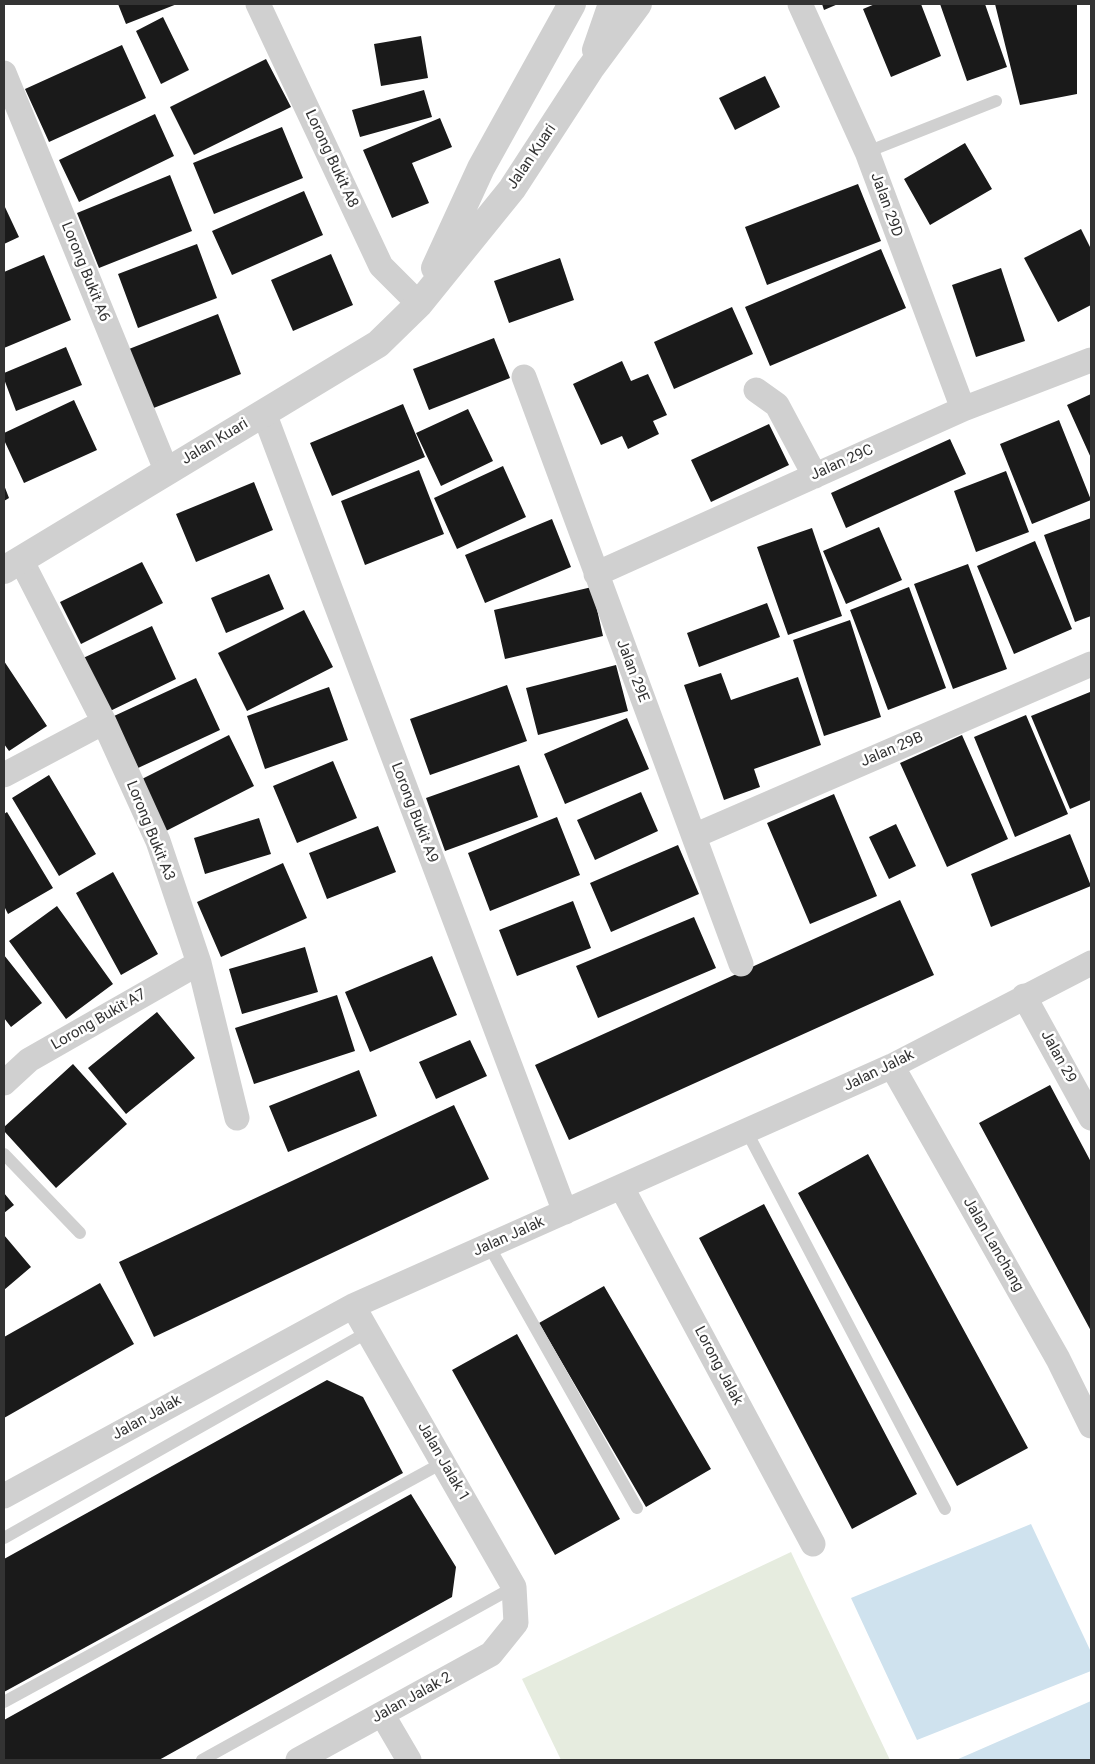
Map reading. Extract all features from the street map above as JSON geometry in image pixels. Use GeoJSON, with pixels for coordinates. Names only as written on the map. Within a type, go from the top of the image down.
{"type":"FeatureCollection","features":[{"type":"Feature","properties":{"kind":"street","name":"Lorong Bukit A8"},"geometry":{"type":"LineString","coordinates":[[258,4],[381,266],[419,304]]}},
{"type":"Feature","properties":{"kind":"street","name":"Jalan Kuari"},"geometry":{"type":"LineString","coordinates":[[419,304],[481,168],[572,4]]}},
{"type":"Feature","properties":{"kind":"street"},"geometry":{"type":"LineString","coordinates":[[590,69],[612,4]]}},
{"type":"Feature","properties":{"kind":"street","name":"Jalan Kuari"},"geometry":{"type":"LineString","coordinates":[[12,565],[378,344],[419,304],[512,189],[590,69],[638,4]]}},
{"type":"Feature","properties":{"kind":"street","name":"Jalan 29D"},"geometry":{"type":"LineString","coordinates":[[800,4],[867,152],[963,410]]}},
{"type":"Feature","properties":{"kind":"street","name":"Lorong Bukit A6"},"geometry":{"type":"LineString","coordinates":[[4,73],[167,472]]}},
{"type":"Feature","properties":{"kind":"street","name":"Jalan 29C"},"geometry":{"type":"LineString","coordinates":[[596,574],[963,410],[1091,360]]}},
{"type":"Feature","properties":{"kind":"street","name":"Jalan 29E"},"geometry":{"type":"LineString","coordinates":[[524,377],[741,964]]}},
{"type":"Feature","properties":{"kind":"street"},"geometry":{"type":"LineString","coordinates":[[756,390],[777,406],[815,476]]}},
{"type":"Feature","properties":{"kind":"street","name":"Lorong Bukit A9"},"geometry":{"type":"LineString","coordinates":[[264,413],[565,1212]]}},
{"type":"Feature","properties":{"kind":"street","name":"Lorong Bukit A3"},"geometry":{"type":"LineString","coordinates":[[12,565],[104,722],[158,841],[199,963],[237,1118]]}},
{"type":"Feature","properties":{"kind":"street","name":"Jalan 29B"},"geometry":{"type":"LineString","coordinates":[[694,836],[1091,664]]}},
{"type":"Feature","properties":{"kind":"street"},"geometry":{"type":"LineString","coordinates":[[4,775],[104,722]]}},
{"type":"Feature","properties":{"kind":"street","name":"Lorong Bukit A7"},"geometry":{"type":"LineString","coordinates":[[4,1083],[28,1060],[199,963]]}},
{"type":"Feature","properties":{"kind":"street","name":"Jalan Jalak"},"geometry":{"type":"LineString","coordinates":[[4,1496],[353,1306],[622,1188],[892,1066],[1091,963]]}},
{"type":"Feature","properties":{"kind":"street","name":"Jalan 29"},"geometry":{"type":"LineString","coordinates":[[1024,996],[1091,1118]]}},
{"type":"Feature","properties":{"kind":"street","name":"Jalan Lanchang"},"geometry":{"type":"LineString","coordinates":[[892,1066],[1058,1360],[1091,1426]]}},
{"type":"Feature","properties":{"kind":"street","name":"Lorong Jalak"},"geometry":{"type":"LineString","coordinates":[[622,1188],[813,1544]]}},
{"type":"Feature","properties":{"kind":"street","name":"Jalan Jalak 1"},"geometry":{"type":"LineString","coordinates":[[353,1306],[514,1587],[516,1623]]}},
{"type":"Feature","properties":{"kind":"street","name":"Jalan Jalak 2"},"geometry":{"type":"LineString","coordinates":[[298,1760],[491,1654],[516,1623]]}},
{"type":"Feature","properties":{"kind":"street"},"geometry":{"type":"LineString","coordinates":[[382,1714],[409,1760]]}},
{"type":"Feature","properties":{"kind":"lane"},"geometry":{"type":"LineString","coordinates":[[867,152],[996,101]]}},
{"type":"Feature","properties":{"kind":"lane"},"geometry":{"type":"LineString","coordinates":[[747,1132],[945,1509]]}},
{"type":"Feature","properties":{"kind":"lane"},"geometry":{"type":"LineString","coordinates":[[4,1154],[80,1233]]}},
{"type":"Feature","properties":{"kind":"lane"},"geometry":{"type":"LineString","coordinates":[[489,1246],[637,1508]]}},
{"type":"Feature","properties":{"kind":"lane"},"geometry":{"type":"LineString","coordinates":[[4,1538],[368,1332]]}},
{"type":"Feature","properties":{"kind":"lane"},"geometry":{"type":"LineString","coordinates":[[4,1702],[444,1462]]}},
{"type":"Feature","properties":{"kind":"lane"},"geometry":{"type":"LineString","coordinates":[[202,1760],[514,1587]]}},
{"type":"Feature","properties":{"kind":"shaded area"},"geometry":{"type":"Polygon","coordinates":[[[791,1552],[890,1760],[561,1760],[522,1679],[791,1552]]]}},
{"type":"Feature","properties":{"kind":"water"},"geometry":{"type":"Polygon","coordinates":[[[1031,1524],[1091,1652],[1091,1671],[917,1740],[851,1598],[1031,1524]]]}},
{"type":"Feature","properties":{"kind":"water"},"geometry":{"type":"Polygon","coordinates":[[[1091,1701],[1091,1760],[956,1760],[1091,1701]]]}},
{"type":"Feature","properties":{"kind":"building"},"geometry":{"type":"Polygon","coordinates":[[[118,4],[177,4],[126,24],[118,4]]]}},
{"type":"Feature","properties":{"kind":"building"},"geometry":{"type":"Polygon","coordinates":[[[822,4],[838,4],[824,10],[822,4]]]}},
{"type":"Feature","properties":{"kind":"building"},"geometry":{"type":"Polygon","coordinates":[[[875,4],[921,4],[941,56],[891,77],[863,9],[875,4]]]}},
{"type":"Feature","properties":{"kind":"building"},"geometry":{"type":"Polygon","coordinates":[[[940,4],[985,4],[1007,67],[967,81],[940,4]]]}},
{"type":"Feature","properties":{"kind":"building"},"geometry":{"type":"Polygon","coordinates":[[[995,4],[1077,4],[1077,94],[1020,105],[995,4]]]}},
{"type":"Feature","properties":{"kind":"building"},"geometry":{"type":"Polygon","coordinates":[[[163,17],[189,70],[161,84],[136,31],[163,17]]]}},
{"type":"Feature","properties":{"kind":"building"},"geometry":{"type":"Polygon","coordinates":[[[421,36],[428,78],[381,86],[374,44],[421,36]]]}},
{"type":"Feature","properties":{"kind":"building"},"geometry":{"type":"Polygon","coordinates":[[[122,45],[146,98],[49,142],[25,89],[122,45]]]}},
{"type":"Feature","properties":{"kind":"building"},"geometry":{"type":"Polygon","coordinates":[[[266,59],[291,107],[194,155],[170,107],[266,59]]]}},
{"type":"Feature","properties":{"kind":"building"},"geometry":{"type":"Polygon","coordinates":[[[765,76],[780,107],[735,130],[719,98],[765,76]]]}},
{"type":"Feature","properties":{"kind":"building"},"geometry":{"type":"Polygon","coordinates":[[[424,90],[432,117],[360,137],[352,110],[424,90]]]}},
{"type":"Feature","properties":{"kind":"building"},"geometry":{"type":"Polygon","coordinates":[[[155,114],[174,156],[79,202],[59,160],[155,114]]]}},
{"type":"Feature","properties":{"kind":"building"},"geometry":{"type":"Polygon","coordinates":[[[440,118],[452,147],[412,163],[429,203],[392,218],[363,150],[440,118]]]}},
{"type":"Feature","properties":{"kind":"building"},"geometry":{"type":"Polygon","coordinates":[[[282,127],[303,178],[214,214],[193,163],[282,127]]]}},
{"type":"Feature","properties":{"kind":"building"},"geometry":{"type":"Polygon","coordinates":[[[965,143],[992,189],[930,225],[904,179],[965,143]]]}},
{"type":"Feature","properties":{"kind":"building"},"geometry":{"type":"Polygon","coordinates":[[[170,175],[192,231],[99,268],[77,213],[170,175]]]}},
{"type":"Feature","properties":{"kind":"building"},"geometry":{"type":"Polygon","coordinates":[[[858,184],[881,241],[767,285],[745,227],[858,184]]]}},
{"type":"Feature","properties":{"kind":"building"},"geometry":{"type":"Polygon","coordinates":[[[304,191],[323,235],[232,275],[212,231],[304,191]]]}},
{"type":"Feature","properties":{"kind":"building"},"geometry":{"type":"Polygon","coordinates":[[[4,205],[19,237],[4,244],[4,205]]]}},
{"type":"Feature","properties":{"kind":"building"},"geometry":{"type":"Polygon","coordinates":[[[1081,229],[1091,249],[1091,305],[1058,322],[1024,258],[1081,229]]]}},
{"type":"Feature","properties":{"kind":"building"},"geometry":{"type":"Polygon","coordinates":[[[197,244],[217,298],[138,328],[118,274],[197,244]]]}},
{"type":"Feature","properties":{"kind":"building"},"geometry":{"type":"Polygon","coordinates":[[[881,249],[906,308],[770,366],[745,307],[881,249]]]}},
{"type":"Feature","properties":{"kind":"building"},"geometry":{"type":"Polygon","coordinates":[[[331,254],[353,305],[293,331],[271,280],[331,254]]]}},
{"type":"Feature","properties":{"kind":"building"},"geometry":{"type":"Polygon","coordinates":[[[44,255],[71,320],[4,348],[4,272],[44,255]]]}},
{"type":"Feature","properties":{"kind":"building"},"geometry":{"type":"Polygon","coordinates":[[[560,258],[574,300],[509,323],[494,281],[560,258]]]}},
{"type":"Feature","properties":{"kind":"building"},"geometry":{"type":"Polygon","coordinates":[[[1001,268],[1025,341],[976,357],[952,285],[1001,268]]]}},
{"type":"Feature","properties":{"kind":"building"},"geometry":{"type":"Polygon","coordinates":[[[732,307],[753,354],[674,389],[654,342],[732,307]]]}},
{"type":"Feature","properties":{"kind":"building"},"geometry":{"type":"Polygon","coordinates":[[[218,314],[241,374],[151,409],[129,349],[218,314]]]}},
{"type":"Feature","properties":{"kind":"building"},"geometry":{"type":"Polygon","coordinates":[[[494,338],[510,378],[429,410],[413,369],[494,338]]]}},
{"type":"Feature","properties":{"kind":"building"},"geometry":{"type":"Polygon","coordinates":[[[66,347],[82,385],[16,411],[4,379],[4,373],[66,347]]]}},
{"type":"Feature","properties":{"kind":"building"},"geometry":{"type":"Polygon","coordinates":[[[622,361],[631,381],[648,374],[667,415],[653,421],[659,434],[628,449],[622,436],[601,445],[573,384],[622,361]]]}},
{"type":"Feature","properties":{"kind":"building"},"geometry":{"type":"Polygon","coordinates":[[[1091,394],[1091,458],[1067,405],[1091,394]]]}},
{"type":"Feature","properties":{"kind":"building"},"geometry":{"type":"Polygon","coordinates":[[[74,400],[97,450],[24,483],[4,440],[4,433],[74,400]]]}},
{"type":"Feature","properties":{"kind":"building"},"geometry":{"type":"Polygon","coordinates":[[[403,404],[425,457],[332,496],[310,443],[403,404]]]}},
{"type":"Feature","properties":{"kind":"building"},"geometry":{"type":"Polygon","coordinates":[[[468,409],[493,461],[441,486],[416,433],[468,409]]]}},
{"type":"Feature","properties":{"kind":"building"},"geometry":{"type":"Polygon","coordinates":[[[1059,420],[1091,500],[1032,524],[1000,444],[1059,420]]]}},
{"type":"Feature","properties":{"kind":"building"},"geometry":{"type":"Polygon","coordinates":[[[769,424],[789,465],[711,502],[691,460],[769,424]]]}},
{"type":"Feature","properties":{"kind":"building"},"geometry":{"type":"Polygon","coordinates":[[[950,439],[966,474],[846,528],[831,493],[950,439]]]}},
{"type":"Feature","properties":{"kind":"building"},"geometry":{"type":"Polygon","coordinates":[[[503,466],[526,517],[457,549],[434,498],[503,466]]]}},
{"type":"Feature","properties":{"kind":"building"},"geometry":{"type":"Polygon","coordinates":[[[419,470],[444,534],[365,565],[341,501],[419,470]]]}},
{"type":"Feature","properties":{"kind":"building"},"geometry":{"type":"Polygon","coordinates":[[[1006,471],[1029,532],[976,552],[954,491],[1006,471]]]}},
{"type":"Feature","properties":{"kind":"building"},"geometry":{"type":"Polygon","coordinates":[[[254,482],[273,530],[196,562],[176,514],[254,482]]]}},
{"type":"Feature","properties":{"kind":"building"},"geometry":{"type":"Polygon","coordinates":[[[4,485],[9,498],[4,501],[4,485]]]}},
{"type":"Feature","properties":{"kind":"building"},"geometry":{"type":"Polygon","coordinates":[[[1091,518],[1091,616],[1075,622],[1044,535],[1091,518]]]}},
{"type":"Feature","properties":{"kind":"building"},"geometry":{"type":"Polygon","coordinates":[[[552,519],[571,567],[485,603],[465,555],[552,519]]]}},
{"type":"Feature","properties":{"kind":"building"},"geometry":{"type":"Polygon","coordinates":[[[879,527],[902,580],[846,604],[823,551],[879,527]]]}},
{"type":"Feature","properties":{"kind":"building"},"geometry":{"type":"Polygon","coordinates":[[[812,528],[842,616],[788,635],[757,547],[812,528]]]}},
{"type":"Feature","properties":{"kind":"building"},"geometry":{"type":"Polygon","coordinates":[[[1035,541],[1072,629],[1014,654],[977,566],[1035,541]]]}},
{"type":"Feature","properties":{"kind":"building"},"geometry":{"type":"Polygon","coordinates":[[[142,562],[163,603],[81,644],[60,602],[142,562]]]}},
{"type":"Feature","properties":{"kind":"building"},"geometry":{"type":"Polygon","coordinates":[[[968,564],[1007,669],[953,689],[914,584],[968,564]]]}},
{"type":"Feature","properties":{"kind":"building"},"geometry":{"type":"Polygon","coordinates":[[[269,574],[284,609],[226,633],[211,598],[269,574]]]}},
{"type":"Feature","properties":{"kind":"building"},"geometry":{"type":"Polygon","coordinates":[[[592,587],[603,636],[505,659],[494,610],[592,587]]]}},
{"type":"Feature","properties":{"kind":"building"},"geometry":{"type":"Polygon","coordinates":[[[909,587],[946,688],[888,710],[850,610],[909,587]]]}},
{"type":"Feature","properties":{"kind":"building"},"geometry":{"type":"Polygon","coordinates":[[[767,603],[780,637],[699,667],[687,633],[767,603]]]}},
{"type":"Feature","properties":{"kind":"building"},"geometry":{"type":"Polygon","coordinates":[[[304,610],[333,667],[247,711],[218,653],[304,610]]]}},
{"type":"Feature","properties":{"kind":"building"},"geometry":{"type":"Polygon","coordinates":[[[850,620],[881,717],[824,736],[793,640],[850,620]]]}},
{"type":"Feature","properties":{"kind":"building"},"geometry":{"type":"Polygon","coordinates":[[[152,626],[176,679],[106,713],[81,659],[152,626]]]}},
{"type":"Feature","properties":{"kind":"building"},"geometry":{"type":"Polygon","coordinates":[[[4,661],[47,726],[9,751],[4,744],[4,661]]]}},
{"type":"Feature","properties":{"kind":"building"},"geometry":{"type":"Polygon","coordinates":[[[616,665],[628,711],[538,735],[526,688],[616,665]]]}},
{"type":"Feature","properties":{"kind":"building"},"geometry":{"type":"Polygon","coordinates":[[[721,673],[731,700],[798,677],[821,745],[754,769],[760,787],[724,800],[684,685],[721,673]]]}},
{"type":"Feature","properties":{"kind":"building"},"geometry":{"type":"Polygon","coordinates":[[[196,678],[220,730],[138,768],[114,716],[196,678]]]}},
{"type":"Feature","properties":{"kind":"building"},"geometry":{"type":"Polygon","coordinates":[[[507,685],[527,741],[430,775],[410,719],[507,685]]]}},
{"type":"Feature","properties":{"kind":"building"},"geometry":{"type":"Polygon","coordinates":[[[329,687],[348,740],[265,769],[247,716],[329,687]]]}},
{"type":"Feature","properties":{"kind":"building"},"geometry":{"type":"Polygon","coordinates":[[[1090,692],[1091,800],[1070,809],[1031,716],[1090,692]]]}},
{"type":"Feature","properties":{"kind":"building"},"geometry":{"type":"Polygon","coordinates":[[[1026,715],[1068,814],[1015,837],[974,737],[1026,715]]]}},
{"type":"Feature","properties":{"kind":"building"},"geometry":{"type":"Polygon","coordinates":[[[627,718],[649,769],[565,804],[544,754],[627,718]]]}},
{"type":"Feature","properties":{"kind":"building"},"geometry":{"type":"Polygon","coordinates":[[[229,735],[254,786],[166,831],[140,780],[229,735]]]}},
{"type":"Feature","properties":{"kind":"building"},"geometry":{"type":"Polygon","coordinates":[[[962,735],[1008,839],[947,867],[900,763],[962,735]]]}},
{"type":"Feature","properties":{"kind":"building"},"geometry":{"type":"Polygon","coordinates":[[[333,761],[357,818],[297,843],[273,786],[333,761]]]}},
{"type":"Feature","properties":{"kind":"building"},"geometry":{"type":"Polygon","coordinates":[[[519,765],[538,817],[445,851],[426,798],[519,765]]]}},
{"type":"Feature","properties":{"kind":"building"},"geometry":{"type":"Polygon","coordinates":[[[49,775],[96,854],[59,876],[12,798],[49,775]]]}},
{"type":"Feature","properties":{"kind":"building"},"geometry":{"type":"Polygon","coordinates":[[[641,792],[658,831],[595,860],[577,820],[641,792]]]}},
{"type":"Feature","properties":{"kind":"building"},"geometry":{"type":"Polygon","coordinates":[[[834,794],[877,896],[810,924],[767,823],[834,794]]]}},
{"type":"Feature","properties":{"kind":"building"},"geometry":{"type":"Polygon","coordinates":[[[7,812],[53,888],[8,914],[4,906],[4,814],[7,812]]]}},
{"type":"Feature","properties":{"kind":"building"},"geometry":{"type":"Polygon","coordinates":[[[557,817],[580,875],[490,911],[468,853],[557,817]]]}},
{"type":"Feature","properties":{"kind":"building"},"geometry":{"type":"Polygon","coordinates":[[[259,818],[271,854],[205,874],[194,838],[259,818]]]}},
{"type":"Feature","properties":{"kind":"building"},"geometry":{"type":"Polygon","coordinates":[[[896,824],[916,866],[889,879],[869,837],[896,824]]]}},
{"type":"Feature","properties":{"kind":"building"},"geometry":{"type":"Polygon","coordinates":[[[378,826],[396,872],[327,899],[309,853],[378,826]]]}},
{"type":"Feature","properties":{"kind":"building"},"geometry":{"type":"Polygon","coordinates":[[[1070,834],[1091,886],[991,927],[971,874],[1070,834]]]}},
{"type":"Feature","properties":{"kind":"building"},"geometry":{"type":"Polygon","coordinates":[[[678,845],[699,894],[611,932],[590,883],[678,845]]]}},
{"type":"Feature","properties":{"kind":"building"},"geometry":{"type":"Polygon","coordinates":[[[283,863],[307,918],[221,957],[197,902],[283,863]]]}},
{"type":"Feature","properties":{"kind":"building"},"geometry":{"type":"Polygon","coordinates":[[[113,872],[158,954],[121,975],[76,893],[113,872]]]}},
{"type":"Feature","properties":{"kind":"building"},"geometry":{"type":"Polygon","coordinates":[[[900,900],[934,975],[569,1140],[535,1065],[900,900]]]}},
{"type":"Feature","properties":{"kind":"building"},"geometry":{"type":"Polygon","coordinates":[[[573,901],[591,948],[517,976],[499,930],[573,901]]]}},
{"type":"Feature","properties":{"kind":"building"},"geometry":{"type":"Polygon","coordinates":[[[57,906],[113,984],[66,1019],[9,941],[57,906]]]}},
{"type":"Feature","properties":{"kind":"building"},"geometry":{"type":"Polygon","coordinates":[[[694,917],[716,968],[598,1018],[576,966],[694,917]]]}},
{"type":"Feature","properties":{"kind":"building"},"geometry":{"type":"Polygon","coordinates":[[[305,947],[318,992],[242,1014],[229,969],[305,947]]]}},
{"type":"Feature","properties":{"kind":"building"},"geometry":{"type":"Polygon","coordinates":[[[4,955],[42,1003],[11,1027],[4,1018],[4,955]]]}},
{"type":"Feature","properties":{"kind":"building"},"geometry":{"type":"Polygon","coordinates":[[[432,956],[457,1015],[370,1052],[345,992],[432,956]]]}},
{"type":"Feature","properties":{"kind":"building"},"geometry":{"type":"Polygon","coordinates":[[[337,995],[355,1051],[254,1084],[235,1028],[337,995]]]}},
{"type":"Feature","properties":{"kind":"building"},"geometry":{"type":"Polygon","coordinates":[[[157,1012],[195,1058],[126,1114],[88,1068],[157,1012]]]}},
{"type":"Feature","properties":{"kind":"building"},"geometry":{"type":"Polygon","coordinates":[[[470,1040],[487,1076],[436,1099],[419,1062],[470,1040]]]}},
{"type":"Feature","properties":{"kind":"building"},"geometry":{"type":"Polygon","coordinates":[[[73,1064],[127,1124],[56,1188],[4,1131],[4,1127],[73,1064]]]}},
{"type":"Feature","properties":{"kind":"building"},"geometry":{"type":"Polygon","coordinates":[[[359,1070],[377,1116],[288,1152],[269,1106],[359,1070]]]}},
{"type":"Feature","properties":{"kind":"building"},"geometry":{"type":"Polygon","coordinates":[[[1050,1085],[1091,1162],[1091,1331],[979,1123],[1050,1085]]]}},
{"type":"Feature","properties":{"kind":"building"},"geometry":{"type":"Polygon","coordinates":[[[454,1105],[489,1179],[154,1337],[119,1262],[454,1105]]]}},
{"type":"Feature","properties":{"kind":"building"},"geometry":{"type":"Polygon","coordinates":[[[868,1154],[1028,1448],[957,1486],[798,1193],[868,1154]]]}},
{"type":"Feature","properties":{"kind":"building"},"geometry":{"type":"Polygon","coordinates":[[[4,1193],[14,1205],[4,1213],[4,1193]]]}},
{"type":"Feature","properties":{"kind":"building"},"geometry":{"type":"Polygon","coordinates":[[[764,1204],[917,1494],[852,1529],[699,1238],[764,1204]]]}},
{"type":"Feature","properties":{"kind":"building"},"geometry":{"type":"Polygon","coordinates":[[[4,1235],[31,1267],[4,1290],[4,1235]]]}},
{"type":"Feature","properties":{"kind":"building"},"geometry":{"type":"Polygon","coordinates":[[[100,1283],[134,1344],[4,1418],[4,1337],[100,1283]]]}},
{"type":"Feature","properties":{"kind":"building"},"geometry":{"type":"Polygon","coordinates":[[[604,1286],[711,1469],[646,1507],[539,1323],[604,1286]]]}},
{"type":"Feature","properties":{"kind":"building"},"geometry":{"type":"Polygon","coordinates":[[[517,1334],[620,1519],[555,1555],[452,1370],[517,1334]]]}},
{"type":"Feature","properties":{"kind":"building"},"geometry":{"type":"Polygon","coordinates":[[[327,1380],[363,1397],[403,1473],[4,1692],[4,1559],[327,1380]]]}},
{"type":"Feature","properties":{"kind":"building"},"geometry":{"type":"Polygon","coordinates":[[[411,1494],[456,1567],[452,1597],[159,1760],[4,1760],[4,1720],[411,1494]]]}}]}
